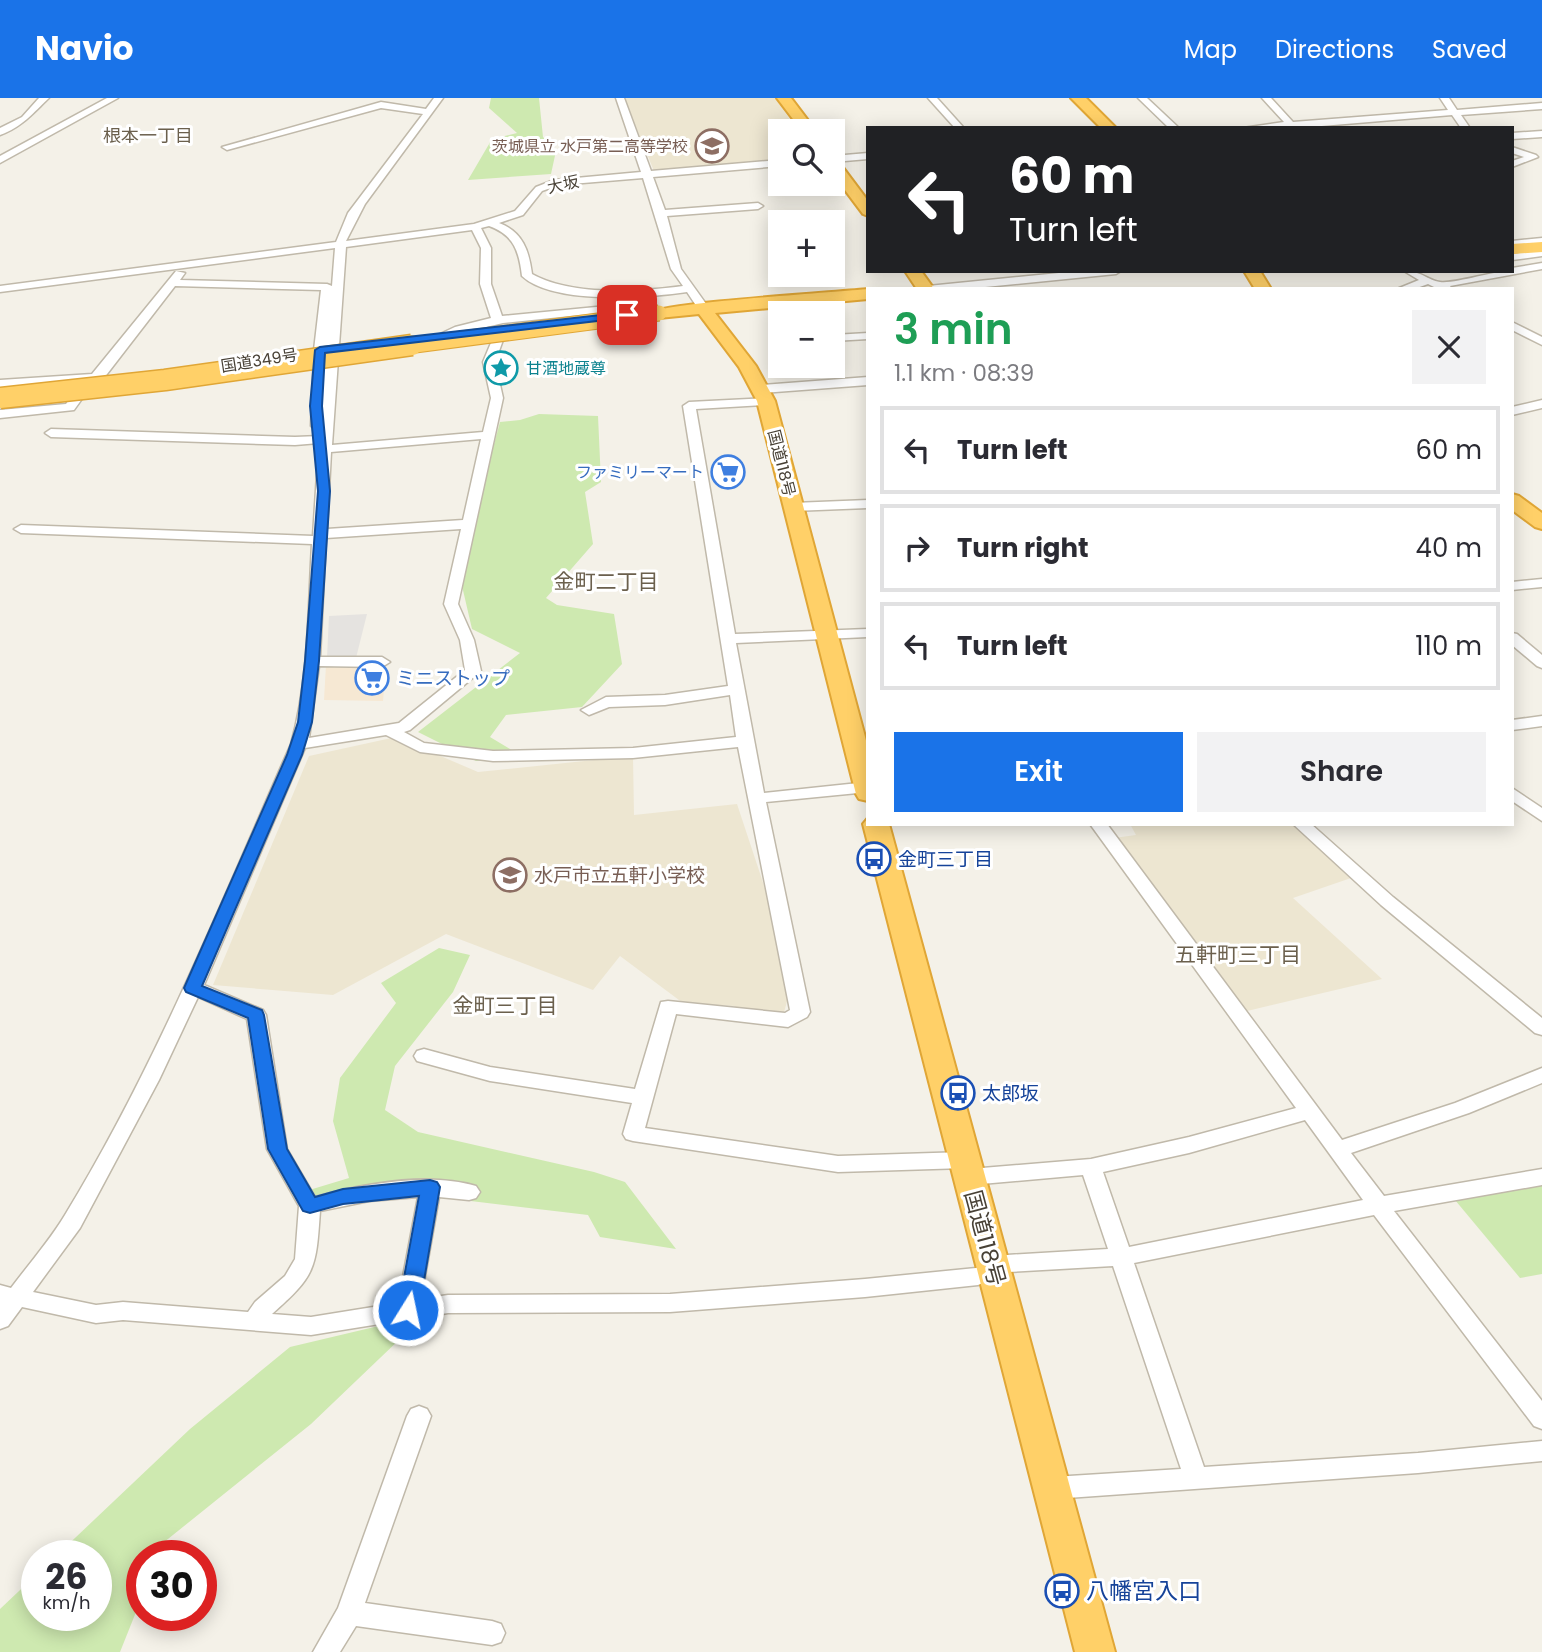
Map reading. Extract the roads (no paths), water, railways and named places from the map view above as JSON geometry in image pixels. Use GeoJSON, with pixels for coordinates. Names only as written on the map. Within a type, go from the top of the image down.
{"type":"FeatureCollection","features":[{"type":"Feature","properties":{"kind":"highway"},"geometry":{"type":"LineString","coordinates":[[784,98],[800,119]]}},
{"type":"Feature","properties":{"kind":"highway"},"geometry":{"type":"LineString","coordinates":[[1078,98],[1108,126]]}},
{"type":"Feature","properties":{"kind":"highway"},"geometry":{"type":"LineString","coordinates":[[845,178],[866,208]]}},
{"type":"Feature","properties":{"kind":"highway"},"geometry":{"type":"LineString","coordinates":[[1514,246],[1542,247]]}},
{"type":"Feature","properties":{"kind":"highway"},"geometry":{"type":"LineString","coordinates":[[915,273],[925,287]]}},
{"type":"Feature","properties":{"kind":"highway"},"geometry":{"type":"LineString","coordinates":[[835,301],[866,294]]}},
{"type":"Feature","properties":{"kind":"highway"},"geometry":{"type":"LineString","coordinates":[[703,308],[768,307]]}},
{"type":"Feature","properties":{"kind":"highway","name":"国道349号"},"geometry":{"type":"LineString","coordinates":[[0,398],[122,386],[478,334],[703,308]]}},
{"type":"Feature","properties":{"kind":"highway","name":"国道118号"},"geometry":{"type":"LineString","coordinates":[[703,308],[764,395],[866,785]]}},
{"type":"Feature","properties":{"kind":"highway","name":"国道349号"},"geometry":{"type":"LineString","coordinates":[[0,403],[78,396],[448,337],[627,315]]}},
{"type":"Feature","properties":{"kind":"highway","name":"国道349号"},"geometry":{"type":"LineString","coordinates":[[0,393],[94,380],[327,356]]}},
{"type":"Feature","properties":{"kind":"highway"},"geometry":{"type":"LineString","coordinates":[[1514,502],[1542,523]]}},
{"type":"Feature","properties":{"kind":"highway","name":"国道118号"},"geometry":{"type":"LineString","coordinates":[[877,826],[1095,1652]]}},
{"type":"Feature","properties":{"kind":"street"},"geometry":{"type":"LineString","coordinates":[[0,132],[25,119],[37,103],[45,98]]}},
{"type":"Feature","properties":{"kind":"street"},"geometry":{"type":"LineString","coordinates":[[75,119],[73,117],[99,98]]}},
{"type":"Feature","properties":{"kind":"street"},"geometry":{"type":"LineString","coordinates":[[0,160],[114,98]]}},
{"type":"Feature","properties":{"kind":"street"},"geometry":{"type":"LineString","coordinates":[[327,356],[327,287],[336,245],[359,205],[439,98]]}},
{"type":"Feature","properties":{"kind":"street"},"geometry":{"type":"LineString","coordinates":[[620,98],[648,173],[672,258],[688,289],[703,308]]}},
{"type":"Feature","properties":{"kind":"street"},"geometry":{"type":"LineString","coordinates":[[932,98],[958,126]]}},
{"type":"Feature","properties":{"kind":"street"},"geometry":{"type":"LineString","coordinates":[[1142,98],[1173,126]]}},
{"type":"Feature","properties":{"kind":"street"},"geometry":{"type":"LineString","coordinates":[[1266,98],[1292,126],[1542,106]]}},
{"type":"Feature","properties":{"kind":"street"},"geometry":{"type":"LineString","coordinates":[[1444,98],[1464,126]]}},
{"type":"Feature","properties":{"kind":"street"},"geometry":{"type":"LineString","coordinates":[[228,147],[381,105],[429,112]]}},
{"type":"Feature","properties":{"kind":"street"},"geometry":{"type":"LineString","coordinates":[[1514,136],[1542,134]]}},
{"type":"Feature","properties":{"kind":"street"},"geometry":{"type":"LineString","coordinates":[[1514,151],[1533,157],[1514,163]]}},
{"type":"Feature","properties":{"kind":"street"},"geometry":{"type":"LineString","coordinates":[[845,159],[866,156]]}},
{"type":"Feature","properties":{"kind":"street","name":"大坂"},"geometry":{"type":"LineString","coordinates":[[0,289],[475,227],[519,213],[539,189],[557,181],[768,164]]}},
{"type":"Feature","properties":{"kind":"street"},"geometry":{"type":"LineString","coordinates":[[661,213],[758,206]]}},
{"type":"Feature","properties":{"kind":"street"},"geometry":{"type":"LineString","coordinates":[[491,223],[508,228],[517,237],[525,258],[527,276],[543,286],[621,293],[688,289]]}},
{"type":"Feature","properties":{"kind":"street"},"geometry":{"type":"LineString","coordinates":[[475,227],[486,243],[488,261],[485,279],[498,321]]}},
{"type":"Feature","properties":{"kind":"street"},"geometry":{"type":"LineString","coordinates":[[1514,246],[1542,241]]}},
{"type":"Feature","properties":{"kind":"street"},"geometry":{"type":"LineString","coordinates":[[0,1320],[9,1296],[72,1222],[149,1080],[299,744],[305,722],[312,661],[324,491],[321,444],[336,245]]}},
{"type":"Feature","properties":{"kind":"street"},"geometry":{"type":"LineString","coordinates":[[1514,257],[1542,253]]}},
{"type":"Feature","properties":{"kind":"street"},"geometry":{"type":"LineString","coordinates":[[0,384],[94,380],[174,283],[185,264]]}},
{"type":"Feature","properties":{"kind":"street"},"geometry":{"type":"LineString","coordinates":[[1514,270],[1542,266]]}},
{"type":"Feature","properties":{"kind":"street"},"geometry":{"type":"LineString","coordinates":[[948,287],[1092,273]]}},
{"type":"Feature","properties":{"kind":"street"},"geometry":{"type":"LineString","coordinates":[[1414,273],[1431,280]]}},
{"type":"Feature","properties":{"kind":"street"},"geometry":{"type":"LineString","coordinates":[[1408,287],[1431,280],[1486,273]]}},
{"type":"Feature","properties":{"kind":"street"},"geometry":{"type":"LineString","coordinates":[[174,283],[327,287]]}},
{"type":"Feature","properties":{"kind":"street"},"geometry":{"type":"LineString","coordinates":[[628,307],[637,310],[641,317],[628,323],[497,340],[463,342],[448,337],[464,326],[628,307]]}},
{"type":"Feature","properties":{"kind":"street"},"geometry":{"type":"LineString","coordinates":[[1515,329],[1542,323]]}},
{"type":"Feature","properties":{"kind":"street"},"geometry":{"type":"LineString","coordinates":[[1515,329],[1542,342]]}},
{"type":"Feature","properties":{"kind":"street"},"geometry":{"type":"LineString","coordinates":[[845,339],[866,340]]}},
{"type":"Feature","properties":{"kind":"street"},"geometry":{"type":"LineString","coordinates":[[299,744],[404,727],[473,671],[467,639],[452,604],[497,398],[489,362],[497,340]]}},
{"type":"Feature","properties":{"kind":"street"},"geometry":{"type":"LineString","coordinates":[[866,381],[689,406],[745,741],[759,798],[800,1012],[788,1020],[668,1007],[641,1097],[633,1134],[838,1164],[967,1169],[1091,1167],[1189,1145],[1311,1111]]}},
{"type":"Feature","properties":{"kind":"street"},"geometry":{"type":"LineString","coordinates":[[0,414],[70,407],[78,396]]}},
{"type":"Feature","properties":{"kind":"street"},"geometry":{"type":"LineString","coordinates":[[1514,411],[1541,405]]}},
{"type":"Feature","properties":{"kind":"street"},"geometry":{"type":"LineString","coordinates":[[51,433],[321,444],[488,435]]}},
{"type":"Feature","properties":{"kind":"street"},"geometry":{"type":"LineString","coordinates":[[793,507],[866,504]]}},
{"type":"Feature","properties":{"kind":"street"},"geometry":{"type":"LineString","coordinates":[[21,529],[321,537],[469,524]]}},
{"type":"Feature","properties":{"kind":"street"},"geometry":{"type":"LineString","coordinates":[[1514,586],[1542,583]]}},
{"type":"Feature","properties":{"kind":"street"},"geometry":{"type":"LineString","coordinates":[[729,639],[866,633]]}},
{"type":"Feature","properties":{"kind":"street"},"geometry":{"type":"LineString","coordinates":[[1514,638],[1542,663]]}},
{"type":"Feature","properties":{"kind":"street"},"geometry":{"type":"LineString","coordinates":[[312,661],[382,662]]}},
{"type":"Feature","properties":{"kind":"street"},"geometry":{"type":"LineString","coordinates":[[589,710],[606,702],[665,700],[736,689]]}},
{"type":"Feature","properties":{"kind":"street"},"geometry":{"type":"LineString","coordinates":[[1514,724],[1542,721]]}},
{"type":"Feature","properties":{"kind":"street"},"geometry":{"type":"LineString","coordinates":[[388,730],[420,747],[493,756],[633,753],[745,741]]}},
{"type":"Feature","properties":{"kind":"street"},"geometry":{"type":"LineString","coordinates":[[759,798],[866,789]]}},
{"type":"Feature","properties":{"kind":"street"},"geometry":{"type":"LineString","coordinates":[[1514,795],[1542,816]]}},
{"type":"Feature","properties":{"kind":"street"},"geometry":{"type":"LineString","coordinates":[[1099,826],[1340,1149],[1444,1294],[1542,1419]]}},
{"type":"Feature","properties":{"kind":"street"},"geometry":{"type":"LineString","coordinates":[[1303,826],[1387,901],[1542,1028]]}},
{"type":"Feature","properties":{"kind":"street"},"geometry":{"type":"LineString","coordinates":[[192,988],[256,1015],[277,1149],[310,1206],[306,1260],[293,1282],[263,1308],[252,1323]]}},
{"type":"Feature","properties":{"kind":"street"},"geometry":{"type":"LineString","coordinates":[[424,1056],[491,1074],[641,1097]]}},
{"type":"Feature","properties":{"kind":"street"},"geometry":{"type":"LineString","coordinates":[[1340,1149],[1462,1108],[1542,1075]]}},
{"type":"Feature","properties":{"kind":"street"},"geometry":{"type":"LineString","coordinates":[[1091,1167],[1196,1479]]}},
{"type":"Feature","properties":{"kind":"street"},"geometry":{"type":"LineString","coordinates":[[9,1296],[96,1314],[123,1311],[311,1326],[448,1304],[670,1303],[865,1288],[978,1276],[1007,1264],[1120,1256],[1381,1205],[1542,1177]]}},
{"type":"Feature","properties":{"kind":"street"},"geometry":{"type":"LineString","coordinates":[[310,1206],[343,1196],[430,1187],[469,1192]]}},
{"type":"Feature","properties":{"kind":"street"},"geometry":{"type":"LineString","coordinates":[[408,1310],[430,1187]]}},
{"type":"Feature","properties":{"kind":"street"},"geometry":{"type":"LineString","coordinates":[[326,1652],[349,1613],[419,1416]]}},
{"type":"Feature","properties":{"kind":"street"},"geometry":{"type":"LineString","coordinates":[[1053,1488],[1542,1451]]}},
{"type":"Feature","properties":{"kind":"street"},"geometry":{"type":"LineString","coordinates":[[349,1613],[492,1633]]}},
{"type":"Feature","properties":{"kind":"place","name":"茨城県立 水戸第二高等学校"},"geometry":{"type":"Point","coordinates":[712,146]}},
{"type":"Feature","properties":{"kind":"place","name":"甘酒地蔵尊"},"geometry":{"type":"Point","coordinates":[501,368]}},
{"type":"Feature","properties":{"kind":"place","name":"ファミリーマート"},"geometry":{"type":"Point","coordinates":[728,472]}},
{"type":"Feature","properties":{"kind":"place","name":"ミニストップ"},"geometry":{"type":"Point","coordinates":[372,678]}},
{"type":"Feature","properties":{"kind":"place","name":"金町三丁目"},"geometry":{"type":"Point","coordinates":[874,859]}},
{"type":"Feature","properties":{"kind":"place","name":"水戸市立五軒小学校"},"geometry":{"type":"Point","coordinates":[510,875]}},
{"type":"Feature","properties":{"kind":"place","name":"太郎坂"},"geometry":{"type":"Point","coordinates":[958,1093]}},
{"type":"Feature","properties":{"kind":"place","name":"八幡宮入口"},"geometry":{"type":"Point","coordinates":[1062,1591]}},
{"type":"Feature","properties":{"kind":"district","name":"根本一丁目"},"geometry":{"type":"Point","coordinates":[148,136]}},
{"type":"Feature","properties":{"kind":"district","name":"金町二丁目"},"geometry":{"type":"Point","coordinates":[606,582]}},
{"type":"Feature","properties":{"kind":"district","name":"五軒町三丁目"},"geometry":{"type":"Point","coordinates":[1238,955]}},
{"type":"Feature","properties":{"kind":"district","name":"金町三丁目"},"geometry":{"type":"Point","coordinates":[505,1006]}}]}
